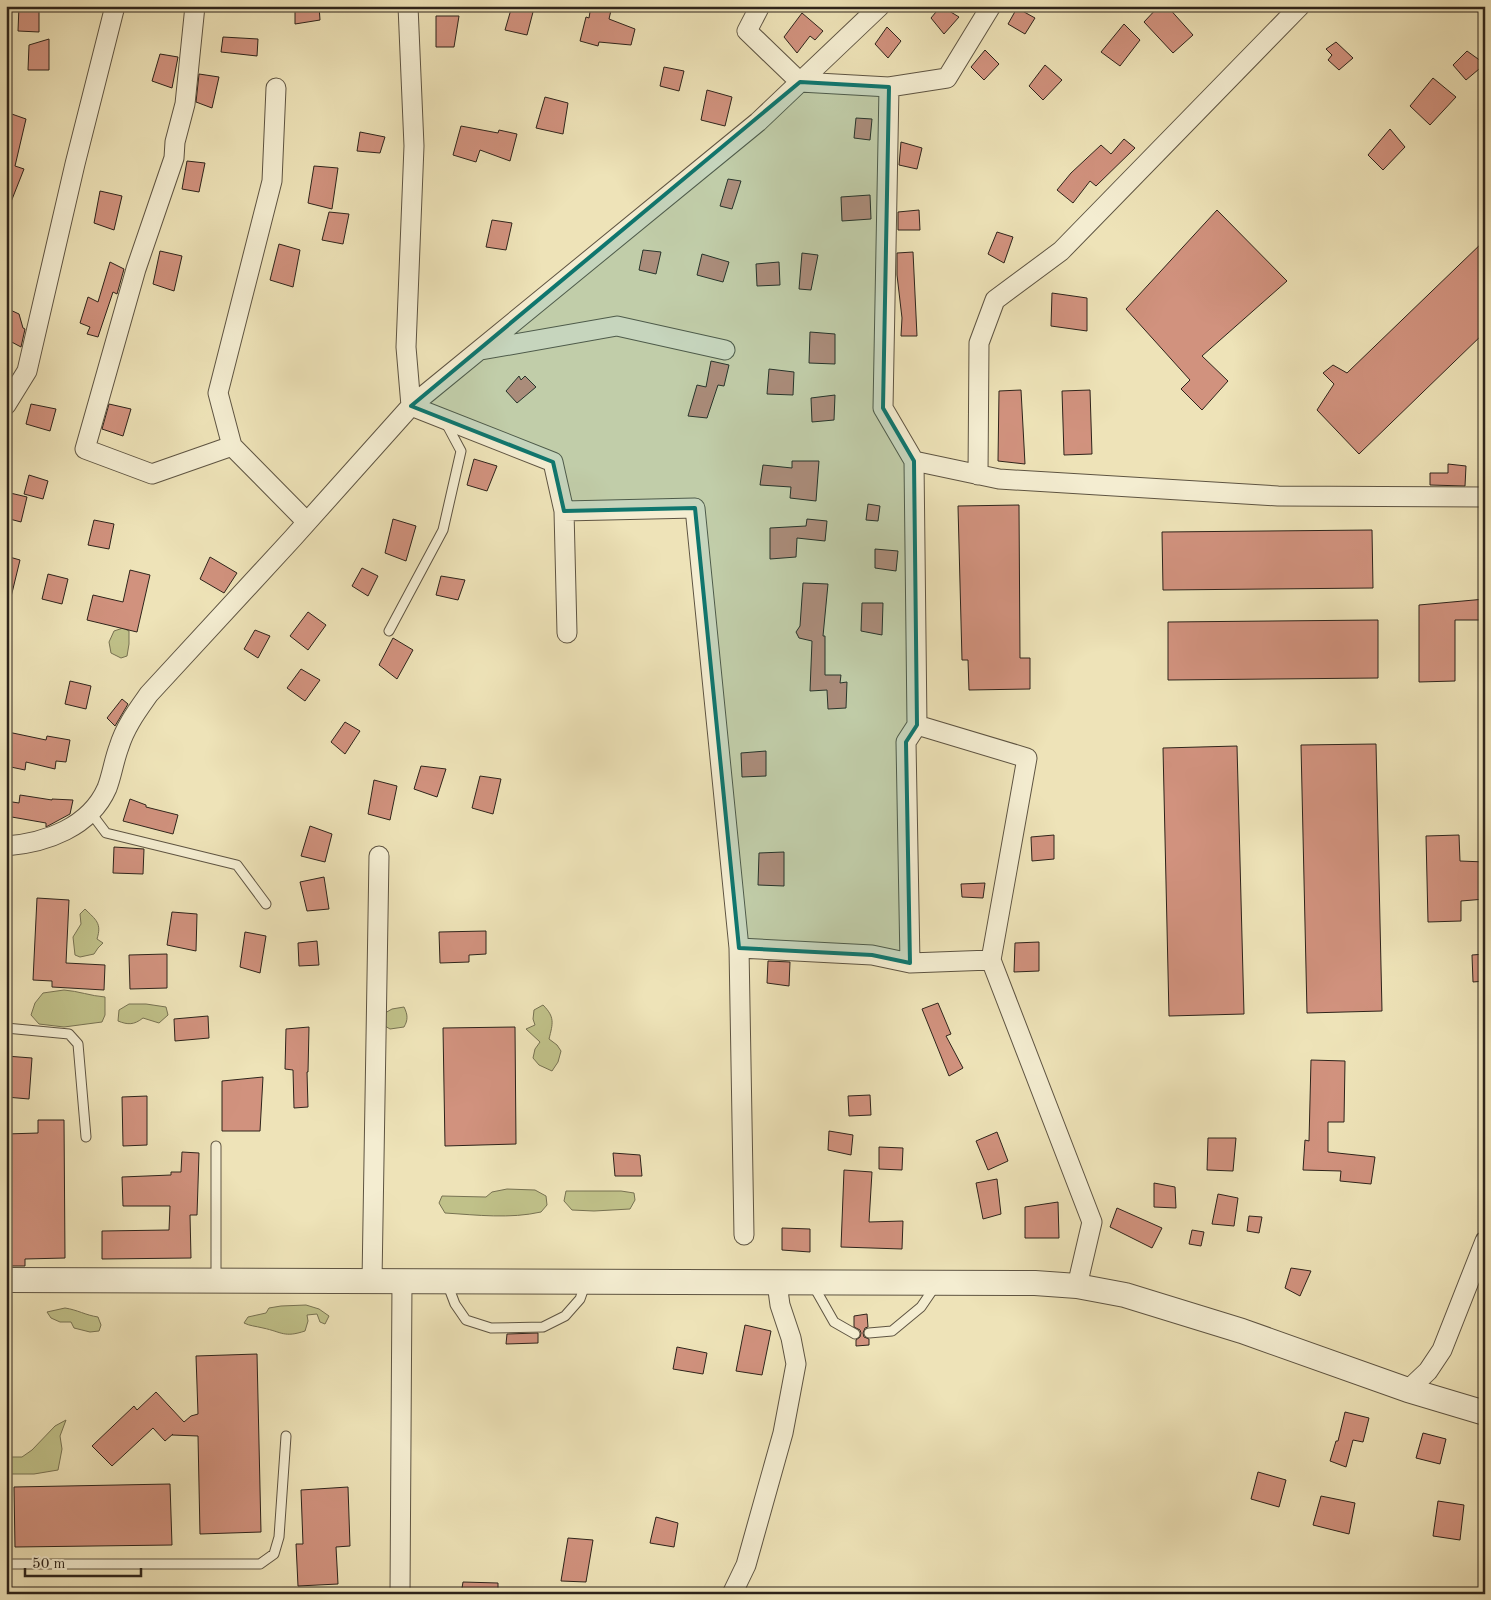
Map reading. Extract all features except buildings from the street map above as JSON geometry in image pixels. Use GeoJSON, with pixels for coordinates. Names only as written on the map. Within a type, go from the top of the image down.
{"type":"FeatureCollection","features":[{"type":"Feature","properties":{"kind":"street"},"geometry":{"type":"LineString","coordinates":[[6,405],[27,371],[75,164],[115,6]]}},
{"type":"Feature","properties":{"kind":"street"},"geometry":{"type":"LineString","coordinates":[[196,6],[185,104],[174,142],[174,158],[136,269],[85,449],[152,474],[232,446]]}},
{"type":"Feature","properties":{"kind":"street"},"geometry":{"type":"LineString","coordinates":[[408,6],[414,146],[406,347],[411,406]]}},
{"type":"Feature","properties":{"kind":"street"},"geometry":{"type":"LineString","coordinates":[[760,6],[747,31],[800,82],[890,87],[947,78],[991,6]]}},
{"type":"Feature","properties":{"kind":"street"},"geometry":{"type":"LineString","coordinates":[[6,846],[24,845],[65,832],[91,814],[107,788],[119,745],[133,717],[149,694],[411,406],[758,122],[880,6]]}},
{"type":"Feature","properties":{"kind":"street"},"geometry":{"type":"LineString","coordinates":[[978,475],[979,343],[994,300],[1061,251],[1300,6]]}},
{"type":"Feature","properties":{"kind":"street"},"geometry":{"type":"LineString","coordinates":[[890,87],[883,408],[914,461],[916,725],[906,742],[910,963]]}},
{"type":"Feature","properties":{"kind":"street"},"geometry":{"type":"LineString","coordinates":[[276,88],[272,181],[218,393],[232,446],[307,522]]}},
{"type":"Feature","properties":{"kind":"street"},"geometry":{"type":"LineString","coordinates":[[480,350],[617,326],[725,350]]}},
{"type":"Feature","properties":{"kind":"street"},"geometry":{"type":"LineString","coordinates":[[411,406],[553,462],[564,511],[567,633]]}},
{"type":"Feature","properties":{"kind":"street"},"geometry":{"type":"LineString","coordinates":[[914,461],[999,479],[1278,496],[1485,497]]}},
{"type":"Feature","properties":{"kind":"street"},"geometry":{"type":"LineString","coordinates":[[564,511],[695,508],[739,948],[744,1235]]}},
{"type":"Feature","properties":{"kind":"street"},"geometry":{"type":"LineString","coordinates":[[916,725],[1027,758],[991,960],[1092,1222],[1077,1286]]}},
{"type":"Feature","properties":{"kind":"street"},"geometry":{"type":"LineString","coordinates":[[372,1281],[379,856]]}},
{"type":"Feature","properties":{"kind":"street"},"geometry":{"type":"LineString","coordinates":[[739,948],[872,955],[910,963],[991,960]]}},
{"type":"Feature","properties":{"kind":"street"},"geometry":{"type":"LineString","coordinates":[[1408,1390],[1428,1371],[1442,1350],[1485,1240]]}},
{"type":"Feature","properties":{"kind":"street"},"geometry":{"type":"LineString","coordinates":[[6,1280],[1035,1283],[1077,1286],[1124,1295],[1242,1331],[1408,1390],[1485,1413]]}},
{"type":"Feature","properties":{"kind":"street"},"geometry":{"type":"LineString","coordinates":[[400,1594],[402,1282]]}},
{"type":"Feature","properties":{"kind":"street"},"geometry":{"type":"LineString","coordinates":[[732,1594],[746,1564],[783,1433],[796,1364],[791,1338],[780,1305],[777,1283]]}},
{"type":"Feature","properties":{"kind":"lane"},"geometry":{"type":"LineString","coordinates":[[389,631],[443,530],[461,451],[445,420],[411,406]]}},
{"type":"Feature","properties":{"kind":"lane"},"geometry":{"type":"LineString","coordinates":[[91,814],[106,833],[237,865],[266,904]]}},
{"type":"Feature","properties":{"kind":"lane"},"geometry":{"type":"LineString","coordinates":[[6,1028],[69,1034],[78,1044],[86,1137]]}},
{"type":"Feature","properties":{"kind":"lane"},"geometry":{"type":"LineString","coordinates":[[216,1146],[216,1280]]}},
{"type":"Feature","properties":{"kind":"lane"},"geometry":{"type":"LineString","coordinates":[[446,1282],[455,1304],[466,1320],[492,1328],[542,1328],[565,1316],[580,1299],[586,1282]]}},
{"type":"Feature","properties":{"kind":"lane"},"geometry":{"type":"LineString","coordinates":[[812,1283],[834,1322],[855,1334]]}},
{"type":"Feature","properties":{"kind":"lane"},"geometry":{"type":"LineString","coordinates":[[869,1333],[892,1331],[921,1307],[937,1283]]}},
{"type":"Feature","properties":{"kind":"lane"},"geometry":{"type":"LineString","coordinates":[[6,1564],[260,1564],[274,1554],[279,1537],[286,1436]]}},
{"type":"Feature","properties":{"kind":"highlighted area"},"geometry":{"type":"Polygon","coordinates":[[[800,82],[889,87],[883,408],[914,461],[917,725],[906,742],[910,963],[872,955],[739,948],[695,508],[564,511],[553,462],[411,406],[800,82]]]}},
{"type":"Feature","properties":{"kind":"green space"},"geometry":{"type":"Polygon","coordinates":[[[123,628],[129,631],[129,644],[127,656],[121,658],[111,653],[109,642],[114,631],[123,628]]]}},
{"type":"Feature","properties":{"kind":"green space"},"geometry":{"type":"Polygon","coordinates":[[[85,909],[97,922],[99,929],[97,939],[103,943],[94,954],[80,957],[75,955],[73,937],[81,924],[80,914],[85,909]]]}},
{"type":"Feature","properties":{"kind":"green space"},"geometry":{"type":"Polygon","coordinates":[[[64,990],[105,997],[105,1015],[102,1022],[64,1027],[39,1024],[31,1015],[35,1003],[43,993],[64,990]]]}},
{"type":"Feature","properties":{"kind":"green space"},"geometry":{"type":"Polygon","coordinates":[[[129,1004],[166,1007],[168,1015],[159,1023],[143,1018],[131,1024],[118,1021],[119,1010],[129,1004]]]}},
{"type":"Feature","properties":{"kind":"green space"},"geometry":{"type":"Polygon","coordinates":[[[543,1005],[550,1013],[552,1020],[549,1039],[561,1051],[558,1062],[552,1071],[539,1065],[533,1058],[535,1049],[540,1042],[526,1029],[535,1025],[533,1019],[534,1010],[543,1005]]]}},
{"type":"Feature","properties":{"kind":"green space"},"geometry":{"type":"Polygon","coordinates":[[[404,1007],[407,1017],[404,1027],[390,1029],[385,1026],[385,1013],[392,1009],[404,1007]]]}},
{"type":"Feature","properties":{"kind":"green space"},"geometry":{"type":"Polygon","coordinates":[[[507,1189],[535,1190],[546,1196],[547,1205],[541,1212],[493,1216],[445,1213],[439,1203],[442,1196],[486,1197],[492,1192],[507,1189]]]}},
{"type":"Feature","properties":{"kind":"green space"},"geometry":{"type":"Polygon","coordinates":[[[566,1191],[621,1191],[634,1193],[635,1200],[630,1209],[572,1210],[564,1201],[566,1191]]]}},
{"type":"Feature","properties":{"kind":"green space"},"geometry":{"type":"Polygon","coordinates":[[[306,1305],[319,1309],[329,1316],[325,1324],[320,1322],[317,1314],[307,1315],[308,1321],[305,1331],[283,1334],[244,1323],[248,1317],[266,1313],[269,1308],[306,1305]]]}},
{"type":"Feature","properties":{"kind":"green space"},"geometry":{"type":"Polygon","coordinates":[[[65,1308],[98,1317],[101,1325],[99,1331],[90,1332],[74,1328],[71,1322],[60,1322],[51,1318],[47,1312],[65,1308]]]}},
{"type":"Feature","properties":{"kind":"green space"},"geometry":{"type":"Polygon","coordinates":[[[66,1420],[60,1436],[62,1449],[58,1470],[34,1474],[6,1474],[6,1457],[22,1457],[32,1450],[55,1426],[66,1420]]]}}]}
